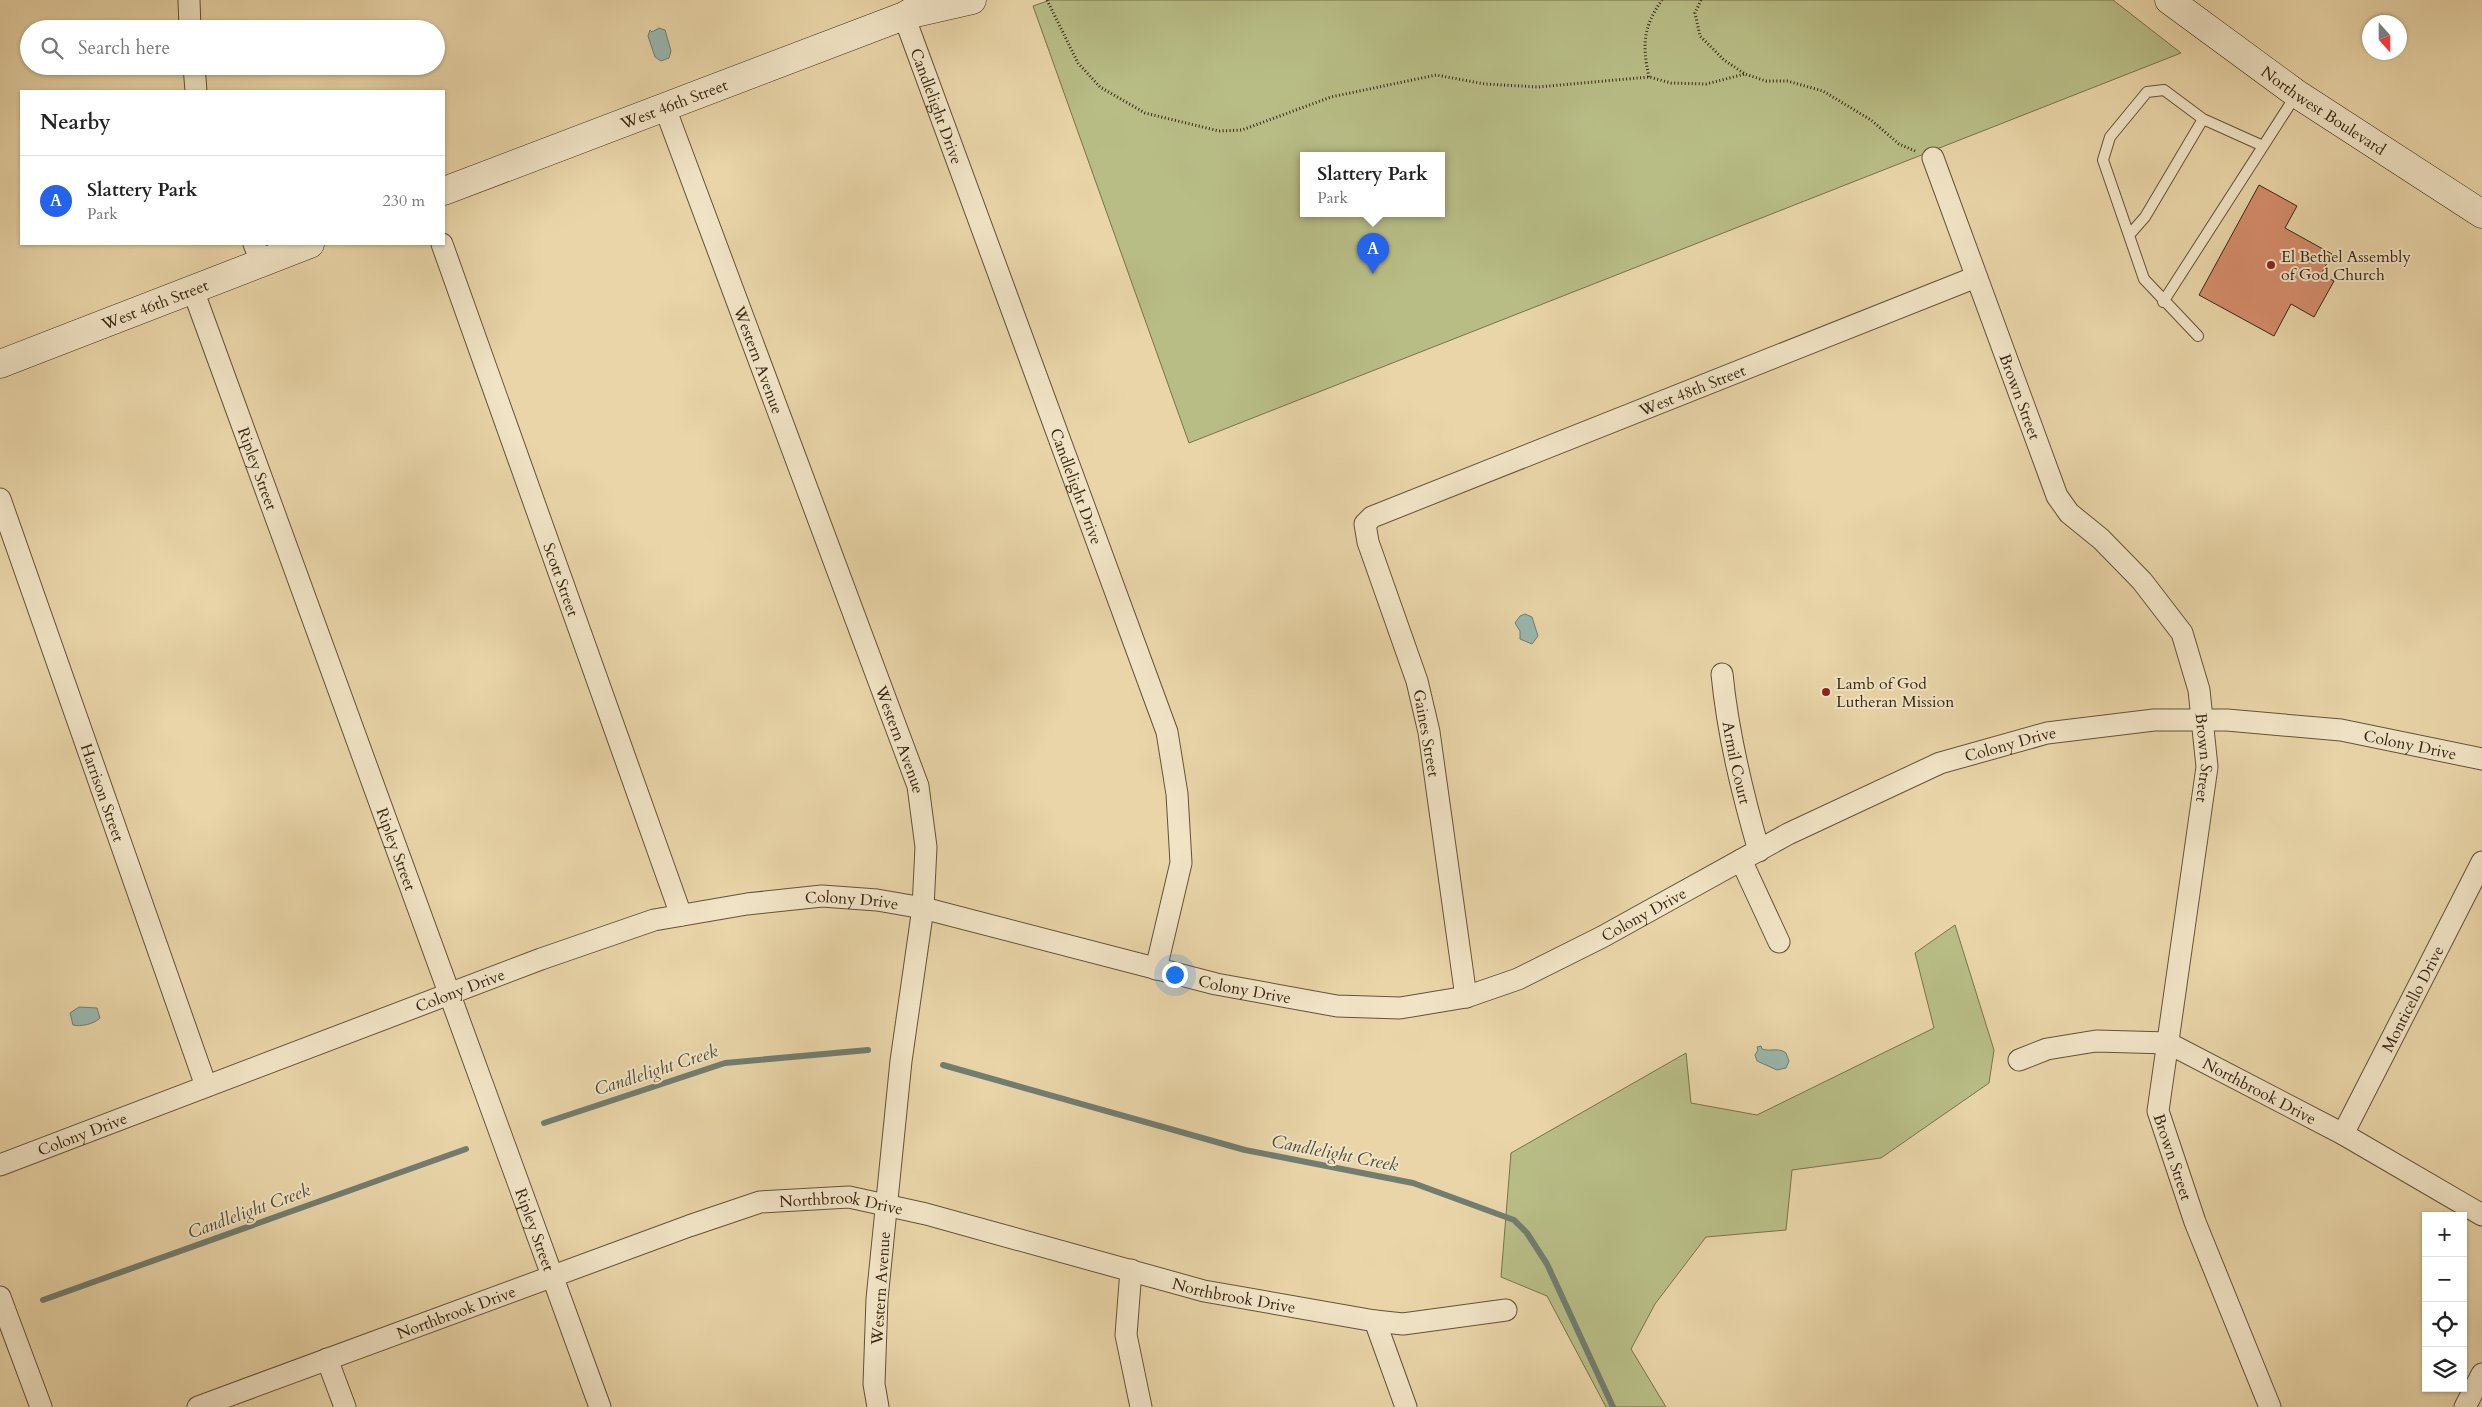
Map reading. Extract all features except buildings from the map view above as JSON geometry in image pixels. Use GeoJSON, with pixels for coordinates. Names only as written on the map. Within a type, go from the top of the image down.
{"type":"FeatureCollection","features":[{"type":"Feature","properties":{"kind":"street"},"geometry":{"type":"LineString","coordinates":[[189,0],[190,20]]}},
{"type":"Feature","properties":{"kind":"street","name":"West 46th Street"},"geometry":{"type":"LineString","coordinates":[[904,16],[933,0]]}},
{"type":"Feature","properties":{"kind":"street","name":"West 46th Street"},"geometry":{"type":"LineString","coordinates":[[445,191],[904,16],[972,0]]}},
{"type":"Feature","properties":{"kind":"street","name":"Northwest Boulevard"},"geometry":{"type":"LineString","coordinates":[[2169,0],[2297,94],[2479,207]]}},
{"type":"Feature","properties":{"kind":"street","name":"Candlelight Drive"},"geometry":{"type":"LineString","coordinates":[[904,16],[1167,732],[1177,794],[1180,863],[1156,968]]}},
{"type":"Feature","properties":{"kind":"street"},"geometry":{"type":"LineString","coordinates":[[195,75],[196,90]]}},
{"type":"Feature","properties":{"kind":"street","name":"Western Avenue"},"geometry":{"type":"LineString","coordinates":[[665,108],[918,786],[926,847],[923,908],[901,1061],[877,1299],[874,1384],[878,1407]]}},
{"type":"Feature","properties":{"kind":"street","name":"Brown Street"},"geometry":{"type":"LineString","coordinates":[[1933,158],[2057,496],[2069,513],[2101,539],[2142,581],[2182,633],[2199,690],[2207,767],[2158,1111],[2195,1222],[2270,1407]]}},
{"type":"Feature","properties":{"kind":"street","name":"West 46th Street"},"geometry":{"type":"LineString","coordinates":[[0,364],[193,290],[258,253],[304,245]]}},
{"type":"Feature","properties":{"kind":"street","name":"Scott Street"},"geometry":{"type":"LineString","coordinates":[[442,245],[681,915]]}},
{"type":"Feature","properties":{"kind":"street","name":"West 48th Street"},"geometry":{"type":"LineString","coordinates":[[1408,503],[1976,277]]}},
{"type":"Feature","properties":{"kind":"street","name":"Ripley Street"},"geometry":{"type":"LineString","coordinates":[[193,290],[600,1407]]}},
{"type":"Feature","properties":{"kind":"street","name":"Harrison Street"},"geometry":{"type":"LineString","coordinates":[[0,499],[206,1086]]}},
{"type":"Feature","properties":{"kind":"street","name":"Gaines Street"},"geometry":{"type":"LineString","coordinates":[[1408,503],[1372,517],[1365,524],[1368,542],[1417,681],[1429,732],[1466,997]]}},
{"type":"Feature","properties":{"kind":"street","name":"Armil Court"},"geometry":{"type":"LineString","coordinates":[[1722,674],[1727,720],[1750,856],[1779,942]]}},
{"type":"Feature","properties":{"kind":"street","name":"Colony Drive"},"geometry":{"type":"LineString","coordinates":[[0,1165],[541,959],[654,920],[747,904],[822,896],[877,900],[923,908],[1216,984],[1337,1006],[1400,1008],[1466,997],[1518,980],[1602,937],[1788,834],[1940,763],[2047,733],[2154,720],[2227,720],[2341,730],[2482,759]]}},
{"type":"Feature","properties":{"kind":"street","name":"Monticello Drive"},"geometry":{"type":"LineString","coordinates":[[2343,1134],[2482,862]]}},
{"type":"Feature","properties":{"kind":"street","name":"Northbrook Drive"},"geometry":{"type":"LineString","coordinates":[[2019,1060],[2048,1049],[2096,1041],[2168,1043],[2343,1134],[2482,1215]]}},
{"type":"Feature","properties":{"kind":"street","name":"Northbrook Drive"},"geometry":{"type":"LineString","coordinates":[[198,1407],[552,1276],[760,1202],[849,1197],[926,1214],[1204,1291],[1375,1321],[1403,1324],[1506,1310]]}},
{"type":"Feature","properties":{"kind":"street"},"geometry":{"type":"LineString","coordinates":[[1131,1270],[1126,1334],[1141,1407]]}},
{"type":"Feature","properties":{"kind":"street"},"geometry":{"type":"LineString","coordinates":[[0,1297],[41,1407]]}},
{"type":"Feature","properties":{"kind":"street"},"geometry":{"type":"LineString","coordinates":[[1375,1321],[1406,1407]]}},
{"type":"Feature","properties":{"kind":"street"},"geometry":{"type":"LineString","coordinates":[[328,1359],[345,1407]]}},
{"type":"Feature","properties":{"kind":"street"},"geometry":{"type":"LineString","coordinates":[[2465,1407],[2482,1374]]}},
{"type":"Feature","properties":{"kind":"lane"},"geometry":{"type":"LineString","coordinates":[[2198,336],[2163,302],[2144,279],[2103,160],[2110,137],[2147,92],[2164,90],[2203,119],[2263,146]]}},
{"type":"Feature","properties":{"kind":"lane"},"geometry":{"type":"LineString","coordinates":[[2163,302],[2297,94]]}},
{"type":"Feature","properties":{"kind":"lane"},"geometry":{"type":"LineString","coordinates":[[2130,234],[2145,217],[2203,119]]}},
{"type":"Feature","properties":{"kind":"path"},"geometry":{"type":"LineString","coordinates":[[1047,0],[1078,63],[1100,87],[1145,112],[1219,131],[1242,130],[1331,97],[1436,75],[1485,84],[1538,87],[1649,77],[1671,83],[1706,84],[1745,74]]}},
{"type":"Feature","properties":{"kind":"path"},"geometry":{"type":"LineString","coordinates":[[1649,77],[1644,40],[1649,22],[1662,0]]}},
{"type":"Feature","properties":{"kind":"path"},"geometry":{"type":"LineString","coordinates":[[1701,0],[1696,13],[1700,36],[1724,60],[1745,74],[1766,80],[1787,81],[1823,92],[1871,120],[1899,144],[1933,158]]}},
{"type":"Feature","properties":{"kind":"green space"},"geometry":{"type":"Polygon","coordinates":[[[1050,0],[2113,0],[2181,53],[1189,443],[1033,6],[1050,0]]]}},
{"type":"Feature","properties":{"kind":"green space"},"geometry":{"type":"Polygon","coordinates":[[[1955,925],[1994,1050],[1989,1083],[1881,1158],[1792,1170],[1786,1230],[1706,1237],[1655,1304],[1631,1349],[1666,1407],[1606,1407],[1547,1296],[1501,1277],[1511,1153],[1686,1053],[1691,1103],[1757,1115],[1934,1028],[1915,953],[1955,925]]]}},
{"type":"Feature","properties":{"kind":"water"},"geometry":{"type":"Polygon","coordinates":[[[659,28],[665,30],[671,51],[669,58],[661,61],[655,57],[648,36],[650,30],[652,32],[659,28]]]}},
{"type":"Feature","properties":{"kind":"water"},"geometry":{"type":"Polygon","coordinates":[[[1525,614],[1532,617],[1538,636],[1532,644],[1520,639],[1520,631],[1515,623],[1520,616],[1525,614]]]}},
{"type":"Feature","properties":{"kind":"water"},"geometry":{"type":"Polygon","coordinates":[[[79,1007],[97,1008],[100,1018],[87,1025],[73,1025],[70,1013],[79,1007]]]}},
{"type":"Feature","properties":{"kind":"water"},"geometry":{"type":"Polygon","coordinates":[[[1761,1046],[1762,1049],[1780,1050],[1786,1053],[1789,1061],[1786,1068],[1777,1070],[1757,1061],[1755,1055],[1758,1050],[1757,1047],[1761,1046]]]}},
{"type":"Feature","properties":{"kind":"waterway","name":"Candlelight Creek"},"geometry":{"type":"LineString","coordinates":[[544,1123],[725,1063],[868,1050]]}},
{"type":"Feature","properties":{"kind":"waterway","name":"Candlelight Creek"},"geometry":{"type":"LineString","coordinates":[[943,1065],[1245,1150],[1413,1183],[1514,1220],[1527,1233],[1547,1264],[1613,1407]]}},
{"type":"Feature","properties":{"kind":"waterway","name":"Candlelight Creek"},"geometry":{"type":"LineString","coordinates":[[43,1300],[466,1149]]}},
{"type":"Feature","properties":{"kind":"place","name":"El Bethel Assembly of God Church"},"geometry":{"type":"Point","coordinates":[2271,265]}},
{"type":"Feature","properties":{"kind":"place","name":"Slattery Park"},"geometry":{"type":"Point","coordinates":[1373,274]}},
{"type":"Feature","properties":{"kind":"place","name":"Lamb of God Lutheran Mission"},"geometry":{"type":"Point","coordinates":[1826,692]}}]}
